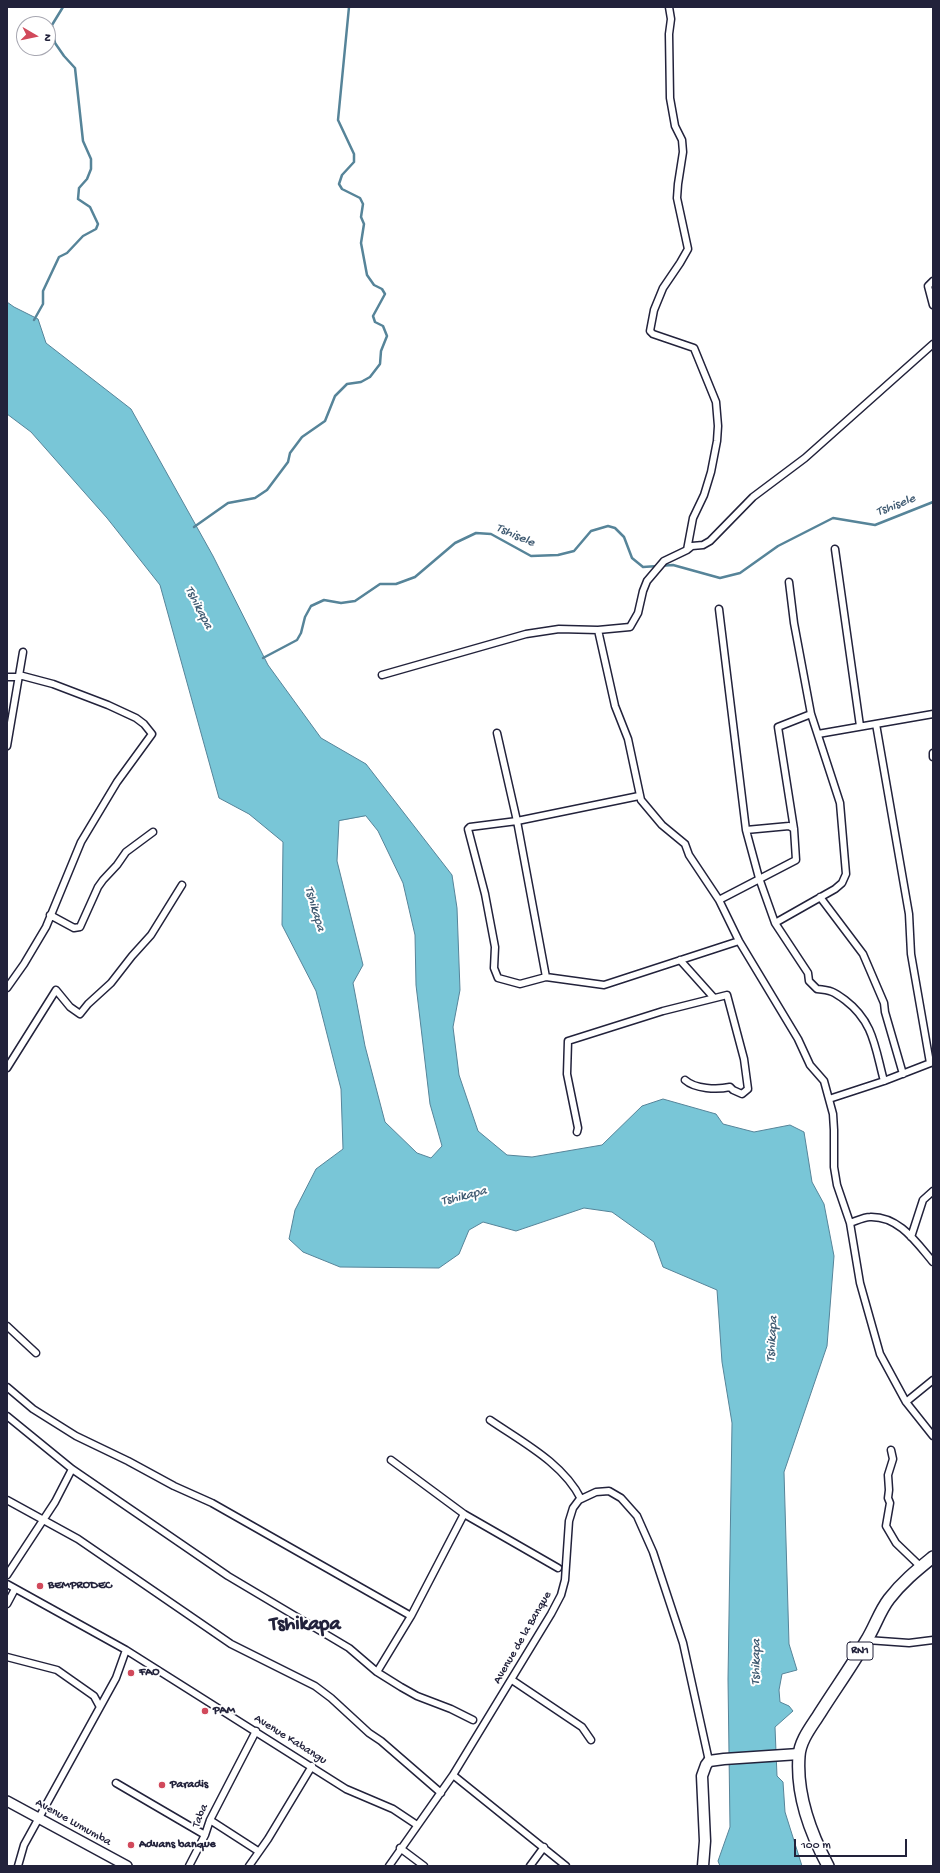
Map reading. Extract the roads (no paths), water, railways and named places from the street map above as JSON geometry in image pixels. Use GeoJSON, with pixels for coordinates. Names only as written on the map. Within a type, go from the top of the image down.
{"type":"FeatureCollection","features":[{"type":"Feature","properties":{"kind":"highway","name":"RN1"},"geometry":{"type":"LineString","coordinates":[[828,1866],[812,1831],[804,1807],[800,1786],[799,1754],[806,1736],[867,1640],[876,1620],[889,1599],[907,1578],[933,1557]]}},
{"type":"Feature","properties":{"kind":"main road"},"geometry":{"type":"LineString","coordinates":[[703,1866],[704,1841],[702,1776],[709,1761],[799,1754]]}},
{"type":"Feature","properties":{"kind":"main road","name":"Avenue Lumumba"},"geometry":{"type":"LineString","coordinates":[[7,1800],[126,1866]]}},
{"type":"Feature","properties":{"kind":"street"},"geometry":{"type":"LineString","coordinates":[[669,7],[672,19],[669,34],[670,98],[682,146],[677,198],[688,249],[663,288],[654,310],[650,331],[653,334],[694,348],[716,402],[718,426],[711,472],[704,495],[693,518],[688,550]]}},
{"type":"Feature","properties":{"kind":"street"},"geometry":{"type":"LineString","coordinates":[[933,281],[928,286],[928,290],[933,305]]}},
{"type":"Feature","properties":{"kind":"street"},"geometry":{"type":"LineString","coordinates":[[382,674],[526,634],[559,629],[598,630],[630,627],[638,613],[647,581],[664,561],[688,550],[692,546],[703,545],[710,541],[753,497],[805,458],[933,344]]}},
{"type":"Feature","properties":{"kind":"street"},"geometry":{"type":"LineString","coordinates":[[835,549],[860,726]]}},
{"type":"Feature","properties":{"kind":"street"},"geometry":{"type":"LineString","coordinates":[[774,923],[842,883],[846,874],[840,803],[811,714],[794,623],[789,582]]}},
{"type":"Feature","properties":{"kind":"street"},"geometry":{"type":"LineString","coordinates":[[719,609],[746,830],[759,878],[774,923],[808,972],[809,981],[817,989],[830,990],[857,1010],[864,1018],[871,1032],[884,1081]]}},
{"type":"Feature","properties":{"kind":"street"},"geometry":{"type":"LineString","coordinates":[[598,630],[615,706],[628,739],[639,796],[649,811],[662,825],[685,844],[689,855],[719,900],[739,941],[798,1039],[810,1065],[824,1080],[834,1130],[834,1167],[837,1185],[850,1222],[860,1283],[880,1354],[906,1402],[933,1436]]}},
{"type":"Feature","properties":{"kind":"street"},"geometry":{"type":"LineString","coordinates":[[7,746],[23,652]]}},
{"type":"Feature","properties":{"kind":"street"},"geometry":{"type":"LineString","coordinates":[[7,677],[18,676],[53,684],[108,705],[136,718],[144,724],[152,734],[117,782],[81,842],[46,927],[24,964],[7,988]]}},
{"type":"Feature","properties":{"kind":"street"},"geometry":{"type":"LineString","coordinates":[[719,900],[796,860],[794,829],[778,727],[811,714]]}},
{"type":"Feature","properties":{"kind":"street"},"geometry":{"type":"LineString","coordinates":[[818,734],[933,714]]}},
{"type":"Feature","properties":{"kind":"street"},"geometry":{"type":"LineString","coordinates":[[829,1099],[884,1081],[932,1062],[911,954],[909,914],[876,724]]}},
{"type":"Feature","properties":{"kind":"street"},"geometry":{"type":"LineString","coordinates":[[497,733],[517,821],[546,977]]}},
{"type":"Feature","properties":{"kind":"street"},"geometry":{"type":"LineString","coordinates":[[639,796],[517,821],[470,827],[468,831],[485,894],[495,947],[494,968],[498,978],[520,984],[546,977],[604,985],[739,941]]}},
{"type":"Feature","properties":{"kind":"street"},"geometry":{"type":"LineString","coordinates":[[746,830],[789,826],[794,829]]}},
{"type":"Feature","properties":{"kind":"street"},"geometry":{"type":"LineString","coordinates":[[50,915],[74,928],[80,928],[98,887],[106,876],[117,865],[126,852],[153,832]]}},
{"type":"Feature","properties":{"kind":"street"},"geometry":{"type":"LineString","coordinates":[[7,1068],[56,990],[70,1007],[80,1014],[88,1004],[111,983],[151,935],[182,885]]}},
{"type":"Feature","properties":{"kind":"street"},"geometry":{"type":"LineString","coordinates":[[820,897],[863,954],[884,1003],[885,1012],[903,1074]]}},
{"type":"Feature","properties":{"kind":"street"},"geometry":{"type":"LineString","coordinates":[[680,960],[714,998]]}},
{"type":"Feature","properties":{"kind":"street"},"geometry":{"type":"LineString","coordinates":[[577,1132],[578,1128],[567,1074],[568,1041],[663,1011],[727,995],[744,1059],[748,1089],[742,1094],[730,1087],[720,1089],[690,1085],[685,1080]]}},
{"type":"Feature","properties":{"kind":"street"},"geometry":{"type":"LineString","coordinates":[[911,1236],[923,1200],[933,1191]]}},
{"type":"Feature","properties":{"kind":"street"},"geometry":{"type":"LineString","coordinates":[[850,1222],[870,1217],[883,1218],[904,1229],[933,1262]]}},
{"type":"Feature","properties":{"kind":"street"},"geometry":{"type":"LineString","coordinates":[[7,1326],[36,1353]]}},
{"type":"Feature","properties":{"kind":"street"},"geometry":{"type":"LineString","coordinates":[[906,1402],[933,1380]]}},
{"type":"Feature","properties":{"kind":"street"},"geometry":{"type":"LineString","coordinates":[[7,1387],[34,1409],[76,1436],[128,1461],[174,1486],[212,1503],[411,1616]]}},
{"type":"Feature","properties":{"kind":"street"},"geometry":{"type":"LineString","coordinates":[[7,1416],[72,1469],[228,1576],[349,1648],[377,1672],[417,1696],[451,1709],[473,1720]]}},
{"type":"Feature","properties":{"kind":"street"},"geometry":{"type":"LineString","coordinates":[[490,1420],[548,1460],[575,1487],[581,1499],[596,1492],[609,1491],[622,1498],[637,1516],[653,1552],[683,1643],[709,1761]]}},
{"type":"Feature","properties":{"kind":"street"},"geometry":{"type":"LineString","coordinates":[[892,1450],[893,1459],[888,1475],[888,1498],[890,1503],[886,1526],[896,1543],[921,1567]]}},
{"type":"Feature","properties":{"kind":"street"},"geometry":{"type":"LineString","coordinates":[[390,1460],[464,1514],[558,1568]]}},
{"type":"Feature","properties":{"kind":"street"},"geometry":{"type":"LineString","coordinates":[[7,1575],[55,1502],[72,1469]]}},
{"type":"Feature","properties":{"kind":"street","name":"Avenue de la Banque"},"geometry":{"type":"LineString","coordinates":[[389,1866],[400,1848],[453,1775],[482,1725],[512,1680],[561,1595],[565,1580],[569,1521],[573,1508],[581,1499]]}},
{"type":"Feature","properties":{"kind":"street"},"geometry":{"type":"LineString","coordinates":[[7,1500],[78,1539],[231,1644],[315,1686],[331,1698],[369,1733],[381,1741],[441,1793]]}},
{"type":"Feature","properties":{"kind":"street"},"geometry":{"type":"LineString","coordinates":[[377,1672],[411,1616],[464,1514]]}},
{"type":"Feature","properties":{"kind":"street","name":"Avenue Kabangu"},"geometry":{"type":"LineString","coordinates":[[7,1584],[126,1650],[312,1766],[346,1789],[393,1809],[417,1825]]}},
{"type":"Feature","properties":{"kind":"street"},"geometry":{"type":"LineString","coordinates":[[7,1604],[15,1589]]}},
{"type":"Feature","properties":{"kind":"street"},"geometry":{"type":"LineString","coordinates":[[867,1640],[909,1643],[933,1640]]}},
{"type":"Feature","properties":{"kind":"street"},"geometry":{"type":"LineString","coordinates":[[18,1866],[24,1845],[40,1819],[116,1678],[126,1650]]}},
{"type":"Feature","properties":{"kind":"street"},"geometry":{"type":"LineString","coordinates":[[7,1657],[57,1670],[94,1696],[100,1707]]}},
{"type":"Feature","properties":{"kind":"street"},"geometry":{"type":"LineString","coordinates":[[512,1680],[582,1728],[591,1740]]}},
{"type":"Feature","properties":{"kind":"street","name":"Taba"},"geometry":{"type":"LineString","coordinates":[[189,1866],[205,1835],[210,1820],[256,1731]]}},
{"type":"Feature","properties":{"kind":"street"},"geometry":{"type":"LineString","coordinates":[[249,1866],[258,1851],[268,1839],[312,1766]]}},
{"type":"Feature","properties":{"kind":"street"},"geometry":{"type":"LineString","coordinates":[[453,1775],[566,1866]]}},
{"type":"Feature","properties":{"kind":"street"},"geometry":{"type":"LineString","coordinates":[[116,1783],[205,1835]]}},
{"type":"Feature","properties":{"kind":"street"},"geometry":{"type":"LineString","coordinates":[[210,1820],[258,1851]]}},
{"type":"Feature","properties":{"kind":"street"},"geometry":{"type":"LineString","coordinates":[[530,1866],[544,1847]]}},
{"type":"Feature","properties":{"kind":"street"},"geometry":{"type":"LineString","coordinates":[[400,1848],[424,1866]]}},
{"type":"Feature","properties":{"kind":"water"},"geometry":{"type":"Polygon","coordinates":[[[7,302],[38,319],[46,343],[131,409],[213,556],[268,665],[321,738],[366,764],[452,875],[457,908],[460,990],[453,1027],[459,1075],[478,1131],[507,1155],[532,1157],[602,1145],[642,1106],[663,1099],[716,1114],[723,1124],[754,1132],[790,1125],[804,1132],[812,1182],[824,1204],[834,1256],[827,1346],[784,1472],[789,1644],[797,1670],[782,1674],[779,1690],[780,1702],[789,1706],[793,1711],[775,1727],[777,1776],[783,1782],[785,1812],[802,1866],[720,1866],[718,1861],[730,1827],[728,1679],[732,1423],[722,1362],[717,1290],[663,1267],[654,1242],[612,1212],[584,1208],[516,1231],[483,1222],[469,1230],[459,1254],[439,1268],[340,1267],[303,1252],[289,1239],[295,1210],[316,1169],[343,1149],[341,1089],[316,991],[282,925],[283,842],[249,814],[219,798],[160,585],[107,518],[31,432],[7,414],[7,302]],[[366,816],[339,821],[337,861],[363,965],[353,983],[365,1046],[385,1122],[417,1153],[431,1158],[442,1146],[430,1104],[416,985],[415,935],[403,883],[378,831],[366,816]]]}},
{"type":"Feature","properties":{"kind":"waterway"},"geometry":{"type":"LineString","coordinates":[[34,320],[43,304],[43,291],[59,257],[67,253],[83,236],[96,229],[98,224],[90,207],[78,199],[79,188],[87,179],[91,169],[91,159],[83,141],[75,68],[55,43],[52,25],[63,7]]}},
{"type":"Feature","properties":{"kind":"waterway"},"geometry":{"type":"LineString","coordinates":[[194,527],[228,503],[255,498],[267,490],[288,462],[290,453],[302,437],[325,421],[335,396],[347,384],[361,382],[370,377],[380,364],[381,351],[387,336],[383,326],[375,322],[373,316],[385,294],[382,289],[374,285],[367,275],[361,243],[364,224],[361,217],[363,204],[360,198],[342,189],[339,184],[342,175],[354,162],[354,154],[338,120],[349,7]]}},
{"type":"Feature","properties":{"kind":"waterway","name":"Tshisele"},"geometry":{"type":"LineString","coordinates":[[263,658],[297,640],[301,633],[305,617],[311,606],[324,600],[341,603],[355,601],[380,584],[396,584],[415,577],[455,543],[476,533],[491,534],[531,556],[558,555],[574,551],[591,531],[608,526],[615,528],[624,537],[632,558],[643,567],[673,565],[720,578],[740,573],[778,546],[833,518],[875,525],[933,502]]}},
{"type":"Feature","properties":{"kind":"place","name":"BEMPRODEC"},"geometry":{"type":"Point","coordinates":[40,1586]}},
{"type":"Feature","properties":{"kind":"place","name":"FAO"},"geometry":{"type":"Point","coordinates":[131,1673]}},
{"type":"Feature","properties":{"kind":"place","name":"PAM"},"geometry":{"type":"Point","coordinates":[205,1711]}},
{"type":"Feature","properties":{"kind":"place","name":"Paradis"},"geometry":{"type":"Point","coordinates":[162,1785]}},
{"type":"Feature","properties":{"kind":"place","name":"Advans banque"},"geometry":{"type":"Point","coordinates":[131,1845]}},
{"type":"Feature","properties":{"kind":"district","name":"Tshikapa"},"geometry":{"type":"Point","coordinates":[305,1626]}}]}
